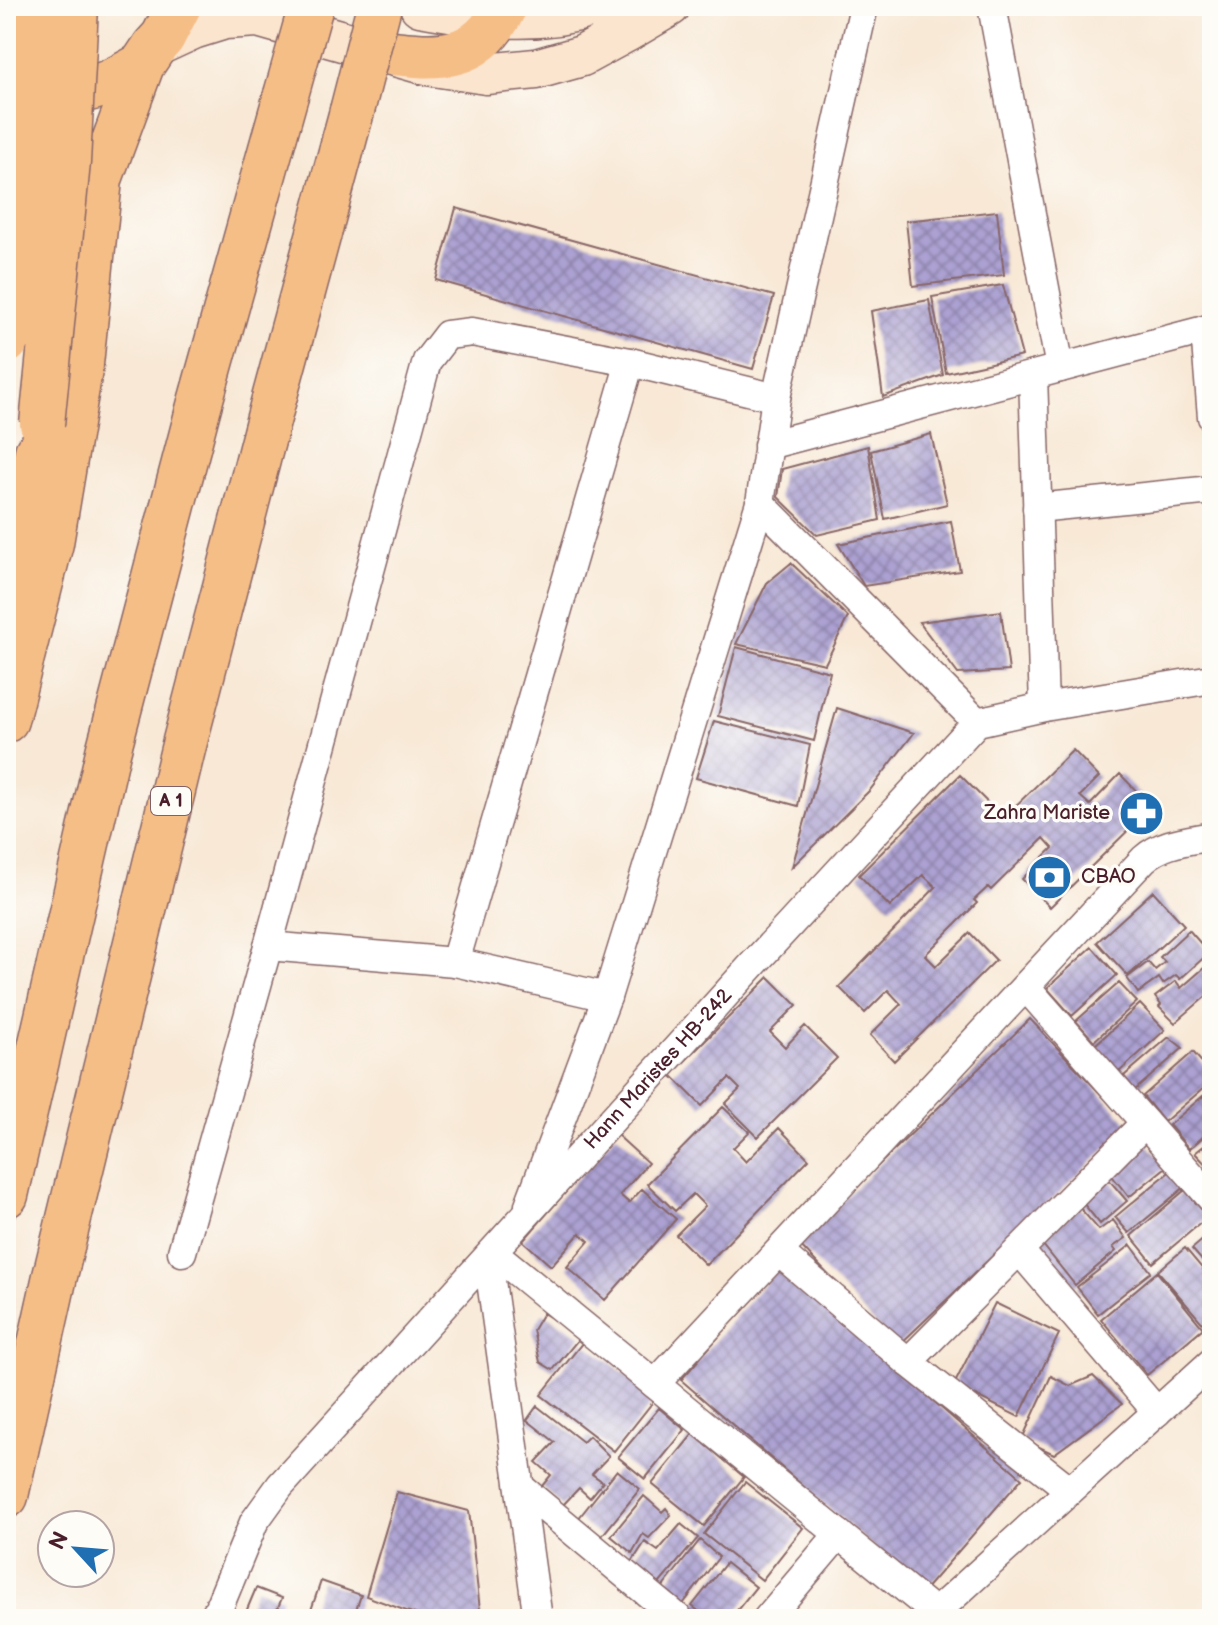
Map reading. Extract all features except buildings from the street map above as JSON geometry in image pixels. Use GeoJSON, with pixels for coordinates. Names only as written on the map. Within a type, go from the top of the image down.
{"type":"FeatureCollection","features":[{"type":"Feature","properties":{"kind":"highway"},"geometry":{"type":"LineString","coordinates":[[6,342],[25,164],[33,6]]}},
{"type":"Feature","properties":{"kind":"highway"},"geometry":{"type":"LineString","coordinates":[[6,606],[42,424],[68,162],[76,6]]}},
{"type":"Feature","properties":{"kind":"highway"},"geometry":{"type":"LineString","coordinates":[[6,720],[51,543],[81,364],[100,179],[148,56],[163,37],[179,6]]}},
{"type":"Feature","properties":{"kind":"highway"},"geometry":{"type":"LineString","coordinates":[[6,1195],[108,752],[199,406],[311,6]]}},
{"type":"Feature","properties":{"kind":"highway","name":"A 1"},"geometry":{"type":"LineString","coordinates":[[6,1496],[55,1276],[184,745],[379,6]]}},
{"type":"Feature","properties":{"kind":"highway"},"geometry":{"type":"LineString","coordinates":[[383,52],[443,56],[484,38],[502,12]]}},
{"type":"Feature","properties":{"kind":"highway"},"geometry":{"type":"LineString","coordinates":[[6,84],[22,90],[64,94],[106,84],[148,56]]}},
{"type":"Feature","properties":{"kind":"main road"},"geometry":{"type":"LineString","coordinates":[[420,6],[540,17],[596,6]]}},
{"type":"Feature","properties":{"kind":"main road"},"geometry":{"type":"LineString","coordinates":[[148,56],[193,29],[225,19],[258,17],[427,65],[486,74],[536,69],[582,56],[670,6]]}},
{"type":"Feature","properties":{"kind":"street"},"geometry":{"type":"LineString","coordinates":[[524,1219],[607,997],[760,503],[776,398],[864,6]]}},
{"type":"Feature","properties":{"kind":"street"},"geometry":{"type":"LineString","coordinates":[[992,6],[1060,368]]}},
{"type":"Feature","properties":{"kind":"street"},"geometry":{"type":"LineString","coordinates":[[768,445],[1208,329],[1212,417]]}},
{"type":"Feature","properties":{"kind":"street"},"geometry":{"type":"LineString","coordinates":[[182,1252],[427,361],[447,335],[472,332],[630,362],[776,398]]}},
{"type":"Feature","properties":{"kind":"street"},"geometry":{"type":"LineString","coordinates":[[455,962],[630,362]]}},
{"type":"Feature","properties":{"kind":"street"},"geometry":{"type":"LineString","coordinates":[[1033,375],[1044,707]]}},
{"type":"Feature","properties":{"kind":"street"},"geometry":{"type":"LineString","coordinates":[[1037,508],[1212,490]]}},
{"type":"Feature","properties":{"kind":"street"},"geometry":{"type":"LineString","coordinates":[[760,503],[977,722],[1044,707],[1212,679]]}},
{"type":"Feature","properties":{"kind":"street","name":"Hann Maristes HB-242"},"geometry":{"type":"LineString","coordinates":[[214,1619],[254,1522],[280,1486],[977,722]]}},
{"type":"Feature","properties":{"kind":"street"},"geometry":{"type":"LineString","coordinates":[[655,1384],[1144,859],[1166,844],[1212,836]]}},
{"type":"Feature","properties":{"kind":"street"},"geometry":{"type":"LineString","coordinates":[[268,946],[455,962],[607,997]]}},
{"type":"Feature","properties":{"kind":"street"},"geometry":{"type":"LineString","coordinates":[[1026,987],[1212,1199]]}},
{"type":"Feature","properties":{"kind":"street"},"geometry":{"type":"LineString","coordinates":[[908,1362],[1145,1123]]}},
{"type":"Feature","properties":{"kind":"street"},"geometry":{"type":"LineString","coordinates":[[1019,1250],[1157,1412]]}},
{"type":"Feature","properties":{"kind":"street"},"geometry":{"type":"LineString","coordinates":[[779,1252],[908,1362],[1070,1490]]}},
{"type":"Feature","properties":{"kind":"street"},"geometry":{"type":"LineString","coordinates":[[491,1256],[655,1384],[939,1616],[1070,1490],[1212,1362]]}},
{"type":"Feature","properties":{"kind":"street"},"geometry":{"type":"LineString","coordinates":[[491,1256],[538,1619]]}},
{"type":"Feature","properties":{"kind":"street"},"geometry":{"type":"LineString","coordinates":[[520,1487],[679,1619]]}},
{"type":"Feature","properties":{"kind":"street"},"geometry":{"type":"LineString","coordinates":[[767,1619],[839,1534]]}},
{"type":"Feature","properties":{"kind":"place","name":"Zahra Mariste"},"geometry":{"type":"Point","coordinates":[1141,813]}},
{"type":"Feature","properties":{"kind":"place","name":"CBAO"},"geometry":{"type":"Point","coordinates":[1050,877]}}]}
